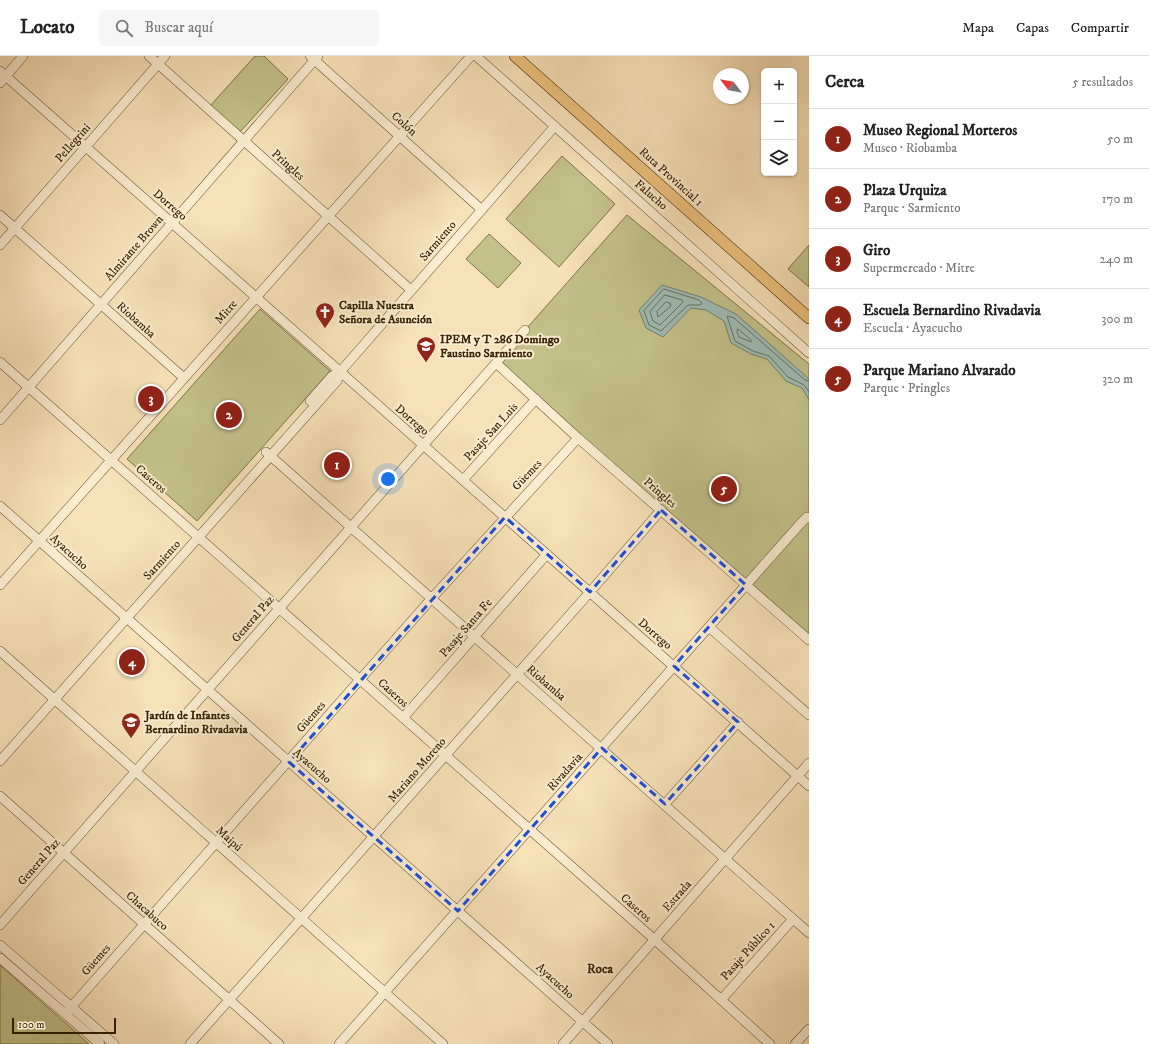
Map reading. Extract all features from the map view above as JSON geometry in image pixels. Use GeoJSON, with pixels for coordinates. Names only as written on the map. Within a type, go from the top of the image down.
{"type":"FeatureCollection","features":[{"type":"Feature","properties":{"kind":"main road","name":"Ruta Provincial 1"},"geometry":{"type":"LineString","coordinates":[[515,56],[809,318]]}},
{"type":"Feature","properties":{"kind":"street"},"geometry":{"type":"LineString","coordinates":[[2,77],[24,56]]}},
{"type":"Feature","properties":{"kind":"street","name":"Pringles"},"geometry":{"type":"LineString","coordinates":[[149,56],[411,290]]}},
{"type":"Feature","properties":{"kind":"street","name":"Pellegrini"},"geometry":{"type":"LineString","coordinates":[[0,245],[165,56]]}},
{"type":"Feature","properties":{"kind":"street","name":"Mitre"},"geometry":{"type":"LineString","coordinates":[[0,585],[112,461],[398,135],[471,56]]}},
{"type":"Feature","properties":{"kind":"street","name":"Falucho"},"geometry":{"type":"LineString","coordinates":[[476,56],[809,353]]}},
{"type":"Feature","properties":{"kind":"street","name":"Colón"},"geometry":{"type":"LineString","coordinates":[[314,57],[482,210]]}},
{"type":"Feature","properties":{"kind":"street","name":"Almirante Brown"},"geometry":{"type":"LineString","coordinates":[[0,420],[244,141],[314,57]]}},
{"type":"Feature","properties":{"kind":"street","name":"Dorrego"},"geometry":{"type":"LineString","coordinates":[[2,77],[86,147],[256,296],[809,786]]}},
{"type":"Feature","properties":{"kind":"street","name":"Sarmiento"},"geometry":{"type":"LineString","coordinates":[[0,761],[52,698],[196,535],[268,454],[337,381],[340,372],[555,126]]}},
{"type":"Feature","properties":{"kind":"street","name":"Riobamba"},"geometry":{"type":"LineString","coordinates":[[0,215],[184,378]]}},
{"type":"Feature","properties":{"kind":"street","name":"General Paz"},"geometry":{"type":"LineString","coordinates":[[0,925],[278,608],[525,330]]}},
{"type":"Feature","properties":{"kind":"street","name":"Caseros"},"geometry":{"type":"LineString","coordinates":[[0,362],[655,940],[770,1044]]}},
{"type":"Feature","properties":{"kind":"street","name":"Pringles"},"geometry":{"type":"LineString","coordinates":[[496,363],[578,438],[809,640]]}},
{"type":"Feature","properties":{"kind":"street","name":"Pasaje San Luis"},"geometry":{"type":"LineString","coordinates":[[463,480],[536,399]]}},
{"type":"Feature","properties":{"kind":"street","name":"Güemes"},"geometry":{"type":"LineString","coordinates":[[65,1014],[432,598],[578,438]]}},
{"type":"Feature","properties":{"kind":"street","name":"Riobamba"},"geometry":{"type":"LineString","coordinates":[[268,454],[602,748],[809,933]]}},
{"type":"Feature","properties":{"kind":"street","name":"Ayacucho"},"geometry":{"type":"LineString","coordinates":[[0,506],[608,1044]]}},
{"type":"Feature","properties":{"kind":"street","name":"Mariano Moreno"},"geometry":{"type":"LineString","coordinates":[[190,1044],[446,756],[661,510]]}},
{"type":"Feature","properties":{"kind":"street","name":"Rivadavia"},"geometry":{"type":"LineString","coordinates":[[339,1044],[801,523],[807,517],[809,518]]}},
{"type":"Feature","properties":{"kind":"street","name":"Pasaje Santa Fe"},"geometry":{"type":"LineString","coordinates":[[403,718],[547,554]]}},
{"type":"Feature","properties":{"kind":"street"},"geometry":{"type":"LineString","coordinates":[[709,627],[809,715]]}},
{"type":"Feature","properties":{"kind":"street","name":"Maipú"},"geometry":{"type":"LineString","coordinates":[[0,651],[443,1044]]}},
{"type":"Feature","properties":{"kind":"street","name":"Sarmiento"},"geometry":{"type":"LineString","coordinates":[[0,752],[52,698]]}},
{"type":"Feature","properties":{"kind":"street"},"geometry":{"type":"LineString","coordinates":[[665,804],[738,722]]}},
{"type":"Feature","properties":{"kind":"street","name":"Estrada"},"geometry":{"type":"LineString","coordinates":[[563,1044],[809,763]]}},
{"type":"Feature","properties":{"kind":"street","name":"Chacabuco"},"geometry":{"type":"LineString","coordinates":[[0,796],[279,1044]]}},
{"type":"Feature","properties":{"kind":"street","name":"Pasaje Público 1"},"geometry":{"type":"LineString","coordinates":[[721,1000],[794,919]]}},
{"type":"Feature","properties":{"kind":"street"},"geometry":{"type":"LineString","coordinates":[[0,945],[114,1044]]}},
{"type":"Feature","properties":{"kind":"street"},"geometry":{"type":"LineString","coordinates":[[0,958],[100,1044]]}},
{"type":"Feature","properties":{"kind":"street"},"geometry":{"type":"LineString","coordinates":[[795,1044],[809,1028]]}},
{"type":"Feature","properties":{"kind":"highlighted area"},"geometry":{"type":"Polygon","coordinates":[[[661,510],[746,585],[674,666],[738,722],[665,804],[602,748],[458,911],[289,762],[505,517],[590,592],[661,510]]]}},
{"type":"Feature","properties":{"kind":"shaded area"},"geometry":{"type":"Polygon","coordinates":[[[255,56],[264,56],[288,79],[239,133],[210,106],[255,56]]]}},
{"type":"Feature","properties":{"kind":"shaded area"},"geometry":{"type":"Polygon","coordinates":[[[562,156],[615,204],[559,267],[506,219],[562,156]]]}},
{"type":"Feature","properties":{"kind":"shaded area"},"geometry":{"type":"Polygon","coordinates":[[[627,215],[809,364],[809,639],[496,363],[627,215]]]}},
{"type":"Feature","properties":{"kind":"shaded area"},"geometry":{"type":"Polygon","coordinates":[[[489,234],[521,263],[498,288],[466,259],[489,234]]]}},
{"type":"Feature","properties":{"kind":"shaded area"},"geometry":{"type":"Polygon","coordinates":[[[809,245],[809,287],[788,269],[809,245]]]}},
{"type":"Feature","properties":{"kind":"shaded area"},"geometry":{"type":"Polygon","coordinates":[[[260,309],[330,371],[197,521],[127,459],[260,309]]]}},
{"type":"Feature","properties":{"kind":"shaded area"},"geometry":{"type":"Polygon","coordinates":[[[0,965],[89,1044],[0,1044],[0,965]]]}},
{"type":"Feature","properties":{"kind":"water"},"geometry":{"type":"Polygon","coordinates":[[[662,285],[701,297],[736,314],[809,379],[809,400],[802,388],[786,381],[767,359],[751,354],[731,343],[724,321],[706,310],[691,308],[663,337],[646,328],[639,310],[662,285]]]}},
{"type":"Feature","properties":{"kind":"place","name":"Capilla Nuestra Señora de Asunción"},"geometry":{"type":"Point","coordinates":[325,329]}},
{"type":"Feature","properties":{"kind":"place","name":"IPEM y T 286 Domingo Faustino Sarmiento"},"geometry":{"type":"Point","coordinates":[426,363]}},
{"type":"Feature","properties":{"kind":"place","name":"Giro"},"geometry":{"type":"Point","coordinates":[151,399]}},
{"type":"Feature","properties":{"kind":"place","name":"Plaza Urquiza"},"geometry":{"type":"Point","coordinates":[229,415]}},
{"type":"Feature","properties":{"kind":"place","name":"Museo Regional Morteros"},"geometry":{"type":"Point","coordinates":[337,465]}},
{"type":"Feature","properties":{"kind":"place","name":"Parque Mariano Alvarado"},"geometry":{"type":"Point","coordinates":[724,489]}},
{"type":"Feature","properties":{"kind":"place","name":"Escuela Bernardino Rivadavia"},"geometry":{"type":"Point","coordinates":[132,662]}},
{"type":"Feature","properties":{"kind":"place","name":"Jardín de Infantes Bernardino Rivadavia"},"geometry":{"type":"Point","coordinates":[131,739]}},
{"type":"Feature","properties":{"kind":"district","name":"Roca"},"geometry":{"type":"Point","coordinates":[600,969]}}]}
